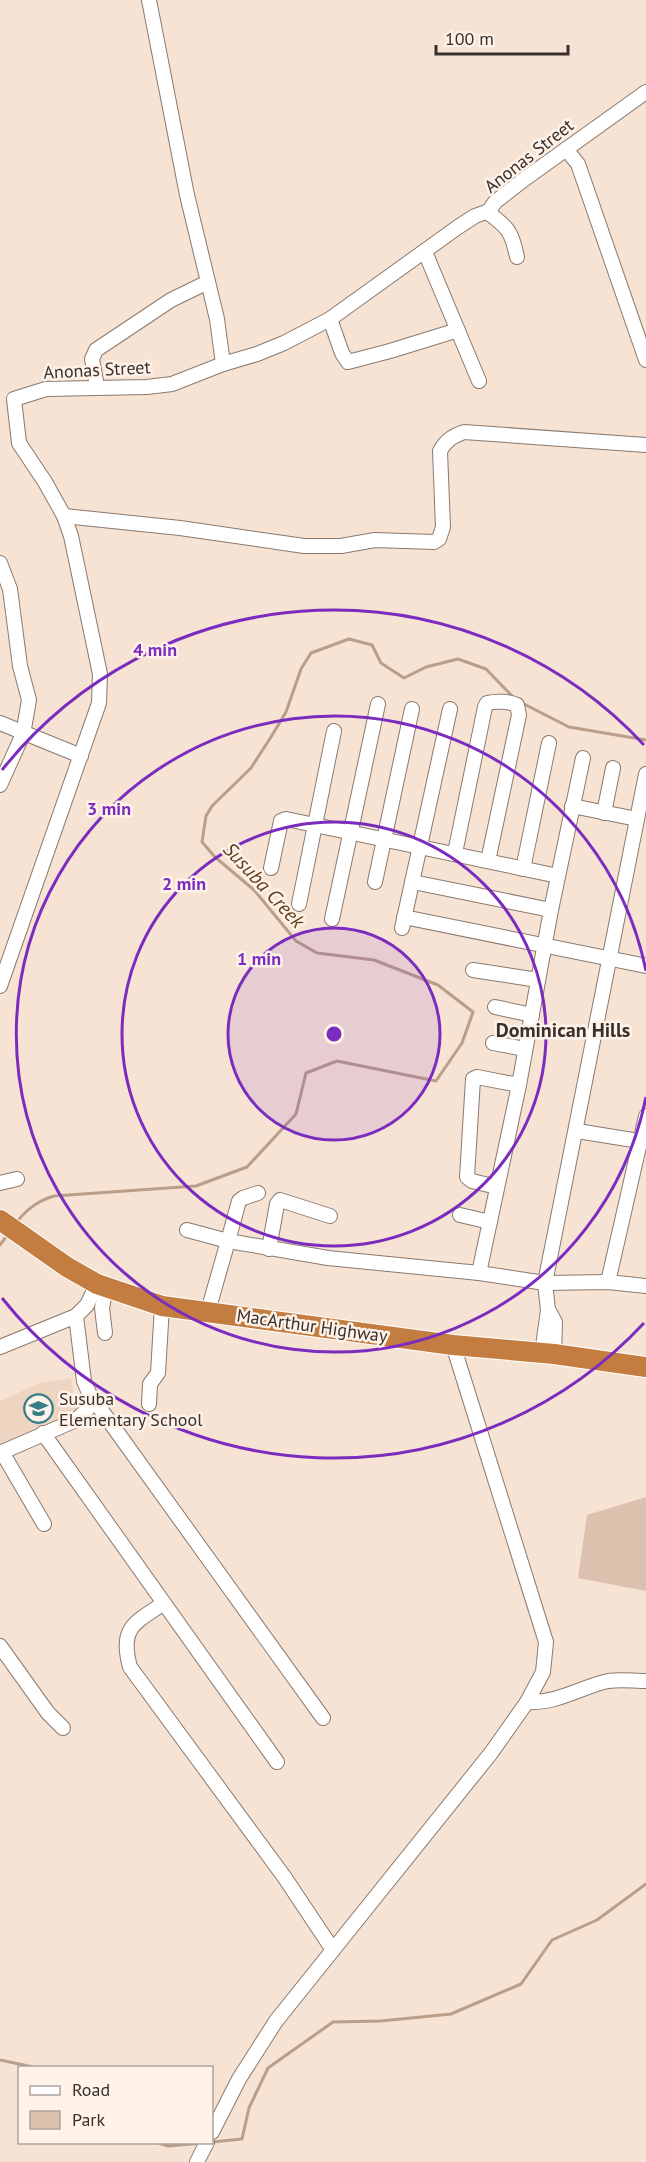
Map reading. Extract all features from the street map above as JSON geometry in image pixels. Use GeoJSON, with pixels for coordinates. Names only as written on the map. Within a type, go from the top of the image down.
{"type":"FeatureCollection","features":[{"type":"Feature","properties":{"kind":"highway","name":"MacArthur Highway"},"geometry":{"type":"LineString","coordinates":[[0,1220],[67,1267],[102,1286],[162,1306],[453,1345],[548,1354],[646,1367]]}},
{"type":"Feature","properties":{"kind":"street"},"geometry":{"type":"LineString","coordinates":[[149,0],[187,195],[217,319],[223,364]]}},
{"type":"Feature","properties":{"kind":"street","name":"Anonas Street"},"geometry":{"type":"LineString","coordinates":[[0,986],[99,704],[100,674],[71,536],[64,516],[45,482],[19,443],[7,397],[46,389],[147,387],[172,384],[284,343],[330,319],[468,220],[487,212],[497,200],[646,92]]}},
{"type":"Feature","properties":{"kind":"street"},"geometry":{"type":"LineString","coordinates":[[566,148],[578,164],[646,360]]}},
{"type":"Feature","properties":{"kind":"street"},"geometry":{"type":"LineString","coordinates":[[487,212],[513,236],[517,257]]}},
{"type":"Feature","properties":{"kind":"street"},"geometry":{"type":"LineString","coordinates":[[425,252],[479,381]]}},
{"type":"Feature","properties":{"kind":"street"},"geometry":{"type":"LineString","coordinates":[[97,387],[92,359],[96,350],[164,304],[208,282]]}},
{"type":"Feature","properties":{"kind":"street"},"geometry":{"type":"LineString","coordinates":[[330,319],[342,353],[348,362],[458,330]]}},
{"type":"Feature","properties":{"kind":"street"},"geometry":{"type":"LineString","coordinates":[[64,516],[159,525],[304,546],[341,546],[375,540],[434,542],[439,539],[443,527],[440,451],[445,442],[457,434],[464,432],[646,445]]}},
{"type":"Feature","properties":{"kind":"street"},"geometry":{"type":"LineString","coordinates":[[0,563],[10,589],[21,666],[29,700],[23,734],[0,785]]}},
{"type":"Feature","properties":{"kind":"street"},"geometry":{"type":"LineString","coordinates":[[455,854],[485,707],[487,703],[492,702],[513,702],[518,705],[519,715],[488,861]]}},
{"type":"Feature","properties":{"kind":"street"},"geometry":{"type":"LineString","coordinates":[[332,919],[378,704]]}},
{"type":"Feature","properties":{"kind":"street"},"geometry":{"type":"LineString","coordinates":[[375,882],[412,709]]}},
{"type":"Feature","properties":{"kind":"street"},"geometry":{"type":"LineString","coordinates":[[450,709],[403,922],[646,966]]}},
{"type":"Feature","properties":{"kind":"street"},"geometry":{"type":"LineString","coordinates":[[0,723],[81,756]]}},
{"type":"Feature","properties":{"kind":"street"},"geometry":{"type":"LineString","coordinates":[[299,904],[334,731]]}},
{"type":"Feature","properties":{"kind":"street"},"geometry":{"type":"LineString","coordinates":[[523,869],[549,743]]}},
{"type":"Feature","properties":{"kind":"street"},"geometry":{"type":"LineString","coordinates":[[479,1273],[519,1086],[551,910],[583,758]]}},
{"type":"Feature","properties":{"kind":"street"},"geometry":{"type":"LineString","coordinates":[[604,813],[613,768]]}},
{"type":"Feature","properties":{"kind":"street"},"geometry":{"type":"LineString","coordinates":[[548,1354],[555,1322],[548,1310],[546,1283],[646,774]]}},
{"type":"Feature","properties":{"kind":"street"},"geometry":{"type":"LineString","coordinates":[[572,806],[637,819]]}},
{"type":"Feature","properties":{"kind":"street"},"geometry":{"type":"LineString","coordinates":[[271,868],[281,821],[286,819],[419,845],[558,876]]}},
{"type":"Feature","properties":{"kind":"street"},"geometry":{"type":"LineString","coordinates":[[413,882],[551,910]]}},
{"type":"Feature","properties":{"kind":"street"},"geometry":{"type":"LineString","coordinates":[[473,970],[538,980]]}},
{"type":"Feature","properties":{"kind":"street"},"geometry":{"type":"LineString","coordinates":[[495,1007],[532,1015]]}},
{"type":"Feature","properties":{"kind":"street"},"geometry":{"type":"LineString","coordinates":[[493,1043],[525,1049]]}},
{"type":"Feature","properties":{"kind":"street"},"geometry":{"type":"LineString","coordinates":[[497,1187],[472,1181],[467,1177],[473,1079],[477,1077],[519,1086]]}},
{"type":"Feature","properties":{"kind":"street"},"geometry":{"type":"LineString","coordinates":[[608,1282],[644,1141],[646,1116]]}},
{"type":"Feature","properties":{"kind":"street"},"geometry":{"type":"LineString","coordinates":[[577,1131],[644,1141]]}},
{"type":"Feature","properties":{"kind":"street"},"geometry":{"type":"LineString","coordinates":[[0,1184],[17,1179]]}},
{"type":"Feature","properties":{"kind":"street"},"geometry":{"type":"LineString","coordinates":[[208,1311],[239,1201],[258,1193]]}},
{"type":"Feature","properties":{"kind":"street"},"geometry":{"type":"LineString","coordinates":[[269,1249],[277,1203],[280,1200],[330,1216]]}},
{"type":"Feature","properties":{"kind":"street"},"geometry":{"type":"LineString","coordinates":[[460,1215],[490,1222]]}},
{"type":"Feature","properties":{"kind":"street"},"geometry":{"type":"LineString","coordinates":[[188,1230],[228,1241],[328,1258],[479,1273],[546,1283],[608,1282],[646,1286]]}},
{"type":"Feature","properties":{"kind":"street"},"geometry":{"type":"LineString","coordinates":[[0,1347],[76,1316],[102,1286]]}},
{"type":"Feature","properties":{"kind":"street"},"geometry":{"type":"LineString","coordinates":[[102,1286],[105,1333]]}},
{"type":"Feature","properties":{"kind":"street"},"geometry":{"type":"LineString","coordinates":[[149,1404],[150,1384],[158,1373],[162,1306]]}},
{"type":"Feature","properties":{"kind":"street"},"geometry":{"type":"LineString","coordinates":[[76,1316],[84,1381],[96,1401],[323,1718]]}},
{"type":"Feature","properties":{"kind":"street"},"geometry":{"type":"LineString","coordinates":[[213,2130],[239,2079],[276,2022],[490,1752],[527,1702],[543,1672],[546,1642],[453,1345]]}},
{"type":"Feature","properties":{"kind":"street"},"geometry":{"type":"LineString","coordinates":[[44,1524],[1,1452],[76,1420],[96,1401]]}},
{"type":"Feature","properties":{"kind":"street"},"geometry":{"type":"LineString","coordinates":[[43,1433],[278,1761]]}},
{"type":"Feature","properties":{"kind":"street"},"geometry":{"type":"LineString","coordinates":[[164,1603],[132,1625],[128,1631],[130,1667],[285,1878],[333,1950]]}},
{"type":"Feature","properties":{"kind":"street"},"geometry":{"type":"LineString","coordinates":[[0,1646],[48,1713],[63,1728]]}},
{"type":"Feature","properties":{"kind":"street"},"geometry":{"type":"LineString","coordinates":[[527,1702],[541,1703],[622,1679],[646,1681]]}},
{"type":"Feature","properties":{"kind":"street"},"geometry":{"type":"LineString","coordinates":[[197,2162],[206,2145]]}},
{"type":"Feature","properties":{"kind":"shaded area","name":"Susuba Elementary School"},"geometry":{"type":"Polygon","coordinates":[[[71,1378],[77,1416],[0,1451],[0,1401],[40,1383],[71,1378]]]}},
{"type":"Feature","properties":{"kind":"green space"},"geometry":{"type":"Polygon","coordinates":[[[646,1497],[646,1591],[578,1578],[587,1515],[646,1497]]]}},
{"type":"Feature","properties":{"kind":"waterway","name":"Susuba Creek"},"geometry":{"type":"LineString","coordinates":[[15,1224],[32,1207],[54,1196],[196,1186],[247,1167],[296,1114],[306,1073],[337,1061],[436,1081],[462,1043],[473,1012],[438,985],[374,960],[317,953],[296,941],[254,890],[215,857],[202,842],[206,816],[212,806],[251,768],[271,737],[286,712],[301,669],[311,653],[349,639],[372,645],[381,663],[404,678],[426,667],[458,659],[486,669],[514,698]]}},
{"type":"Feature","properties":{"kind":"waterway","name":"Susuba Creek"},"geometry":{"type":"LineString","coordinates":[[520,702],[569,727],[646,740]]}},
{"type":"Feature","properties":{"kind":"waterway","name":"Susuba Creek"},"geometry":{"type":"LineString","coordinates":[[0,1245],[8,1234]]}},
{"type":"Feature","properties":{"kind":"waterway"},"geometry":{"type":"LineString","coordinates":[[213,2142],[242,2139],[249,2108],[268,2068],[333,2022],[381,2021],[451,2014],[521,1984],[552,1940],[597,1920],[646,1884]]}},
{"type":"Feature","properties":{"kind":"waterway"},"geometry":{"type":"LineString","coordinates":[[0,2060],[28,2066]]}},
{"type":"Feature","properties":{"kind":"waterway"},"geometry":{"type":"LineString","coordinates":[[162,2144],[168,2146],[191,2144]]}},
{"type":"Feature","properties":{"kind":"place","name":"Susuba Elementary School"},"geometry":{"type":"Point","coordinates":[38,1409]}},
{"type":"Feature","properties":{"kind":"district","name":"Dominican Hills"},"geometry":{"type":"Point","coordinates":[563,1030]}}]}
